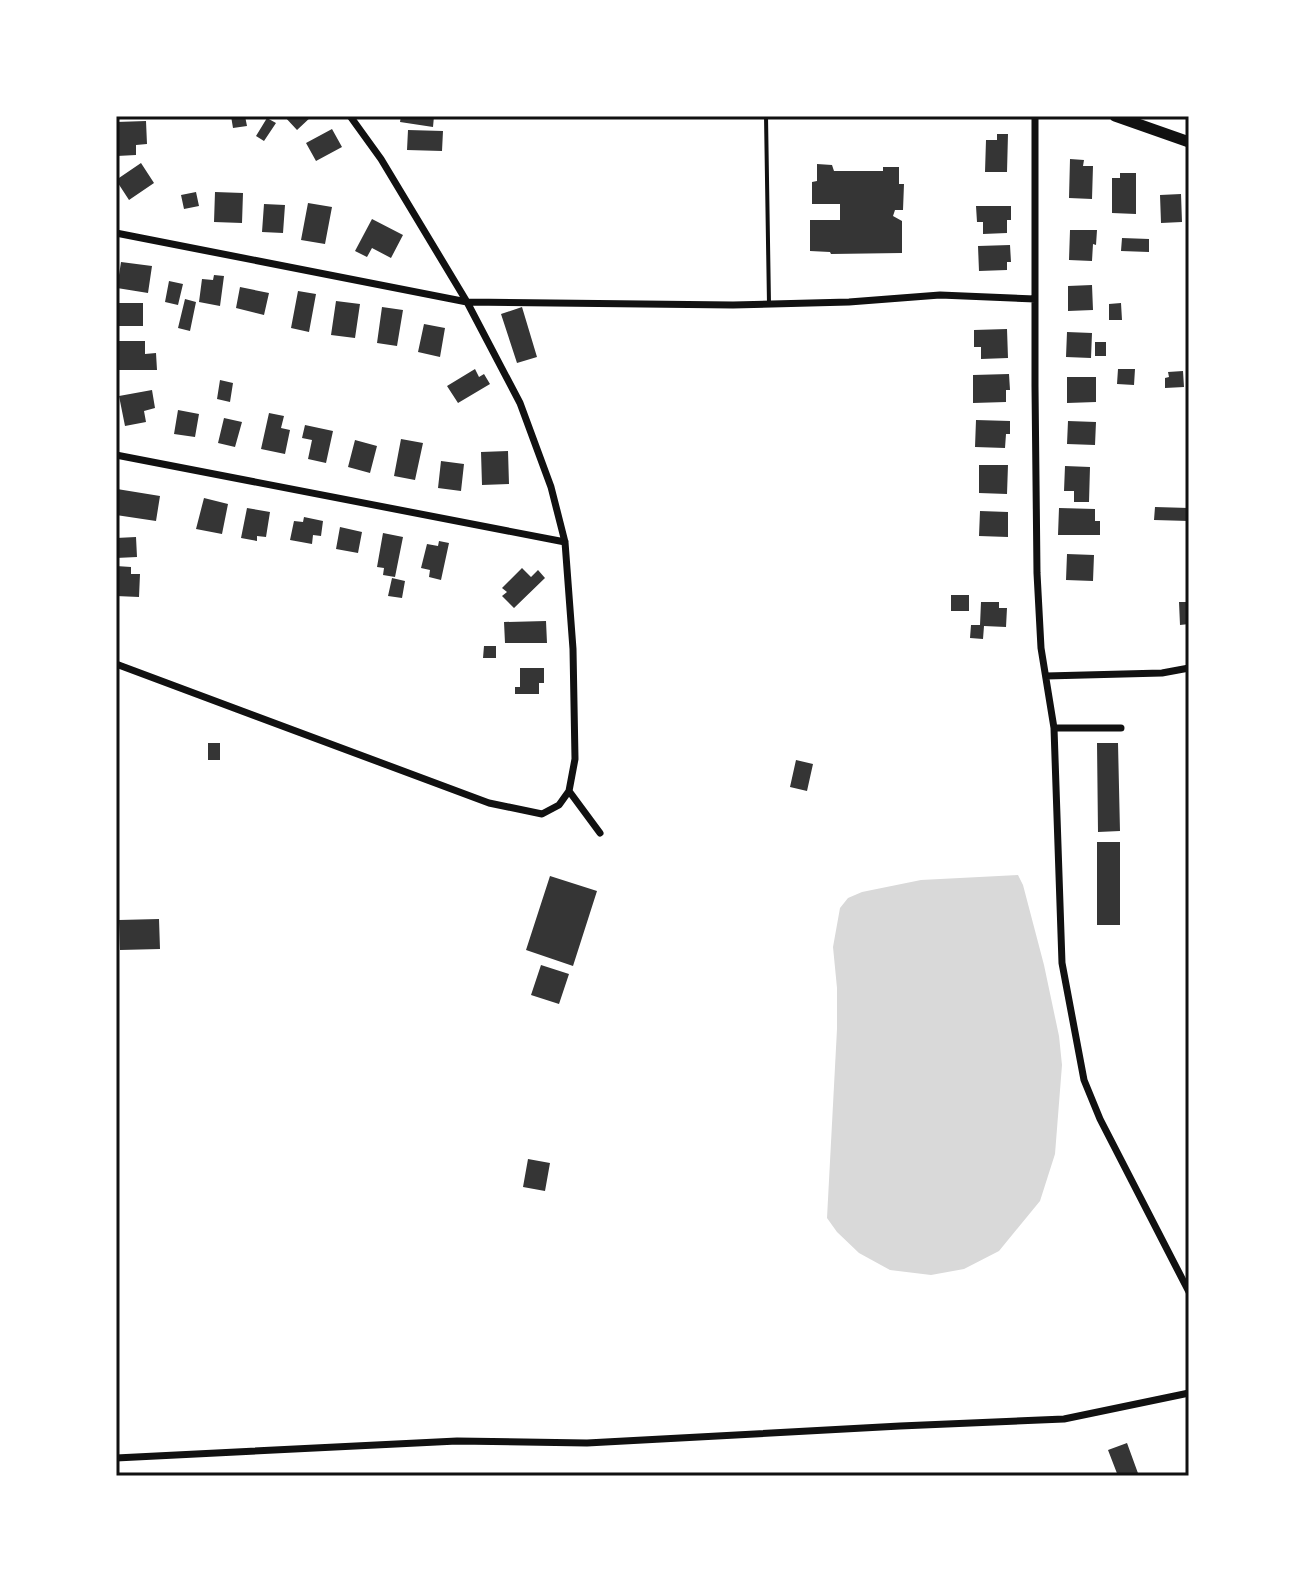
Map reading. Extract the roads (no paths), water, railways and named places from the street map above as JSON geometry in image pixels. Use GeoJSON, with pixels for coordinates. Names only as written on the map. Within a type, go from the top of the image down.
{"type":"FeatureCollection","features":[{"type":"Feature","properties":{"kind":"main road"},"geometry":{"type":"LineString","coordinates":[[1115,116],[1189,142]]}},
{"type":"Feature","properties":{"kind":"street"},"geometry":{"type":"LineString","coordinates":[[116,664],[489,803],[542,814],[559,805],[569,791],[575,759],[573,649],[565,542],[551,487],[520,403],[467,302],[381,159],[350,116]]}},
{"type":"Feature","properties":{"kind":"street"},"geometry":{"type":"LineString","coordinates":[[1035,116],[1037,589],[1041,648],[1054,728],[1062,963],[1084,1080],[1100,1119],[1189,1292]]}},
{"type":"Feature","properties":{"kind":"street"},"geometry":{"type":"LineString","coordinates":[[116,233],[467,302],[769,304],[940,295],[1035,299]]}},
{"type":"Feature","properties":{"kind":"street"},"geometry":{"type":"LineString","coordinates":[[116,455],[565,542]]}},
{"type":"Feature","properties":{"kind":"street"},"geometry":{"type":"LineString","coordinates":[[1046,676],[1162,673],[1189,668]]}},
{"type":"Feature","properties":{"kind":"street"},"geometry":{"type":"LineString","coordinates":[[1054,728],[1121,728]]}},
{"type":"Feature","properties":{"kind":"street"},"geometry":{"type":"LineString","coordinates":[[569,791],[600,833]]}},
{"type":"Feature","properties":{"kind":"street"},"geometry":{"type":"LineString","coordinates":[[116,1458],[457,1441],[587,1443],[1064,1419],[1189,1393]]}},
{"type":"Feature","properties":{"kind":"lane"},"geometry":{"type":"LineString","coordinates":[[766,116],[769,304]]}}]}
